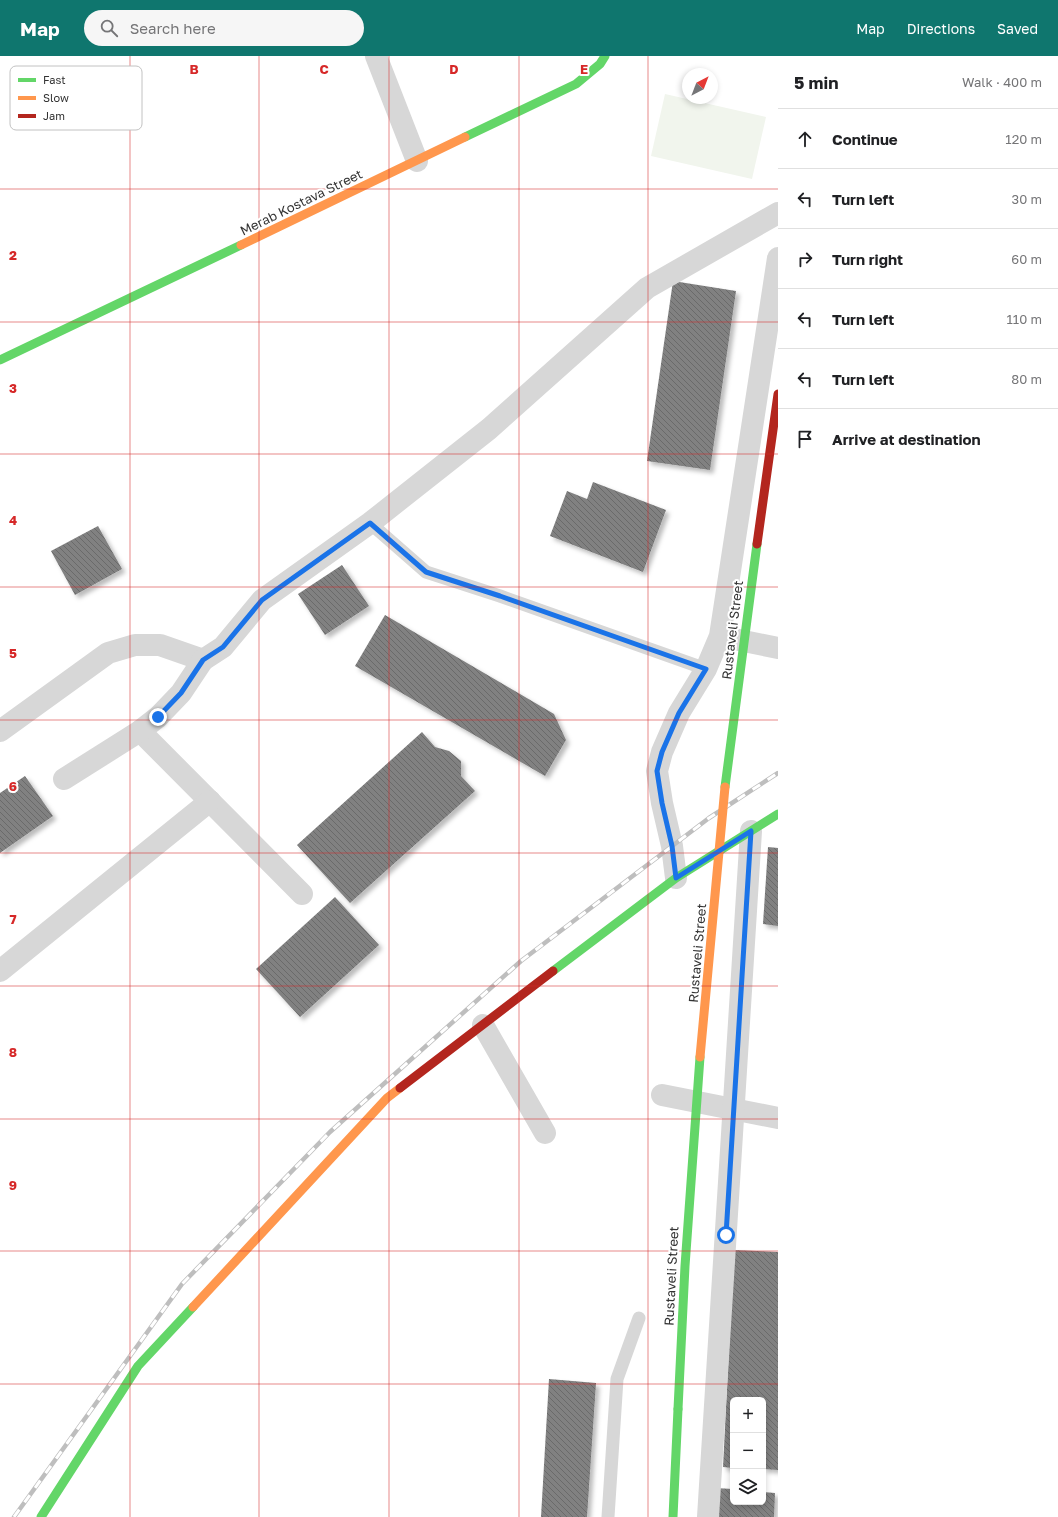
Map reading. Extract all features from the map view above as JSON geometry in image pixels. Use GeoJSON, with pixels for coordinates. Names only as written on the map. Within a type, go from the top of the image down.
{"type":"FeatureCollection","features":[{"type":"Feature","properties":{"kind":"main road","name":"Merab Kostava Street"},"geometry":{"type":"LineString","coordinates":[[0,360],[576,84],[600,64],[605,56]]}},
{"type":"Feature","properties":{"kind":"main road","name":"Rustaveli Street"},"geometry":{"type":"LineString","coordinates":[[673,1517],[683,1278],[720,835],[744,636],[778,394]]}},
{"type":"Feature","properties":{"kind":"main road"},"geometry":{"type":"LineString","coordinates":[[41,1517],[138,1366],[387,1098],[676,878],[778,814]]}},
{"type":"Feature","properties":{"kind":"street"},"geometry":{"type":"LineString","coordinates":[[376,56],[417,161]]}},
{"type":"Feature","properties":{"kind":"street"},"geometry":{"type":"LineString","coordinates":[[64,779],[140,731],[158,717],[181,693],[203,660],[223,647],[262,600],[370,523],[489,429],[647,288],[778,213]]}},
{"type":"Feature","properties":{"kind":"street"},"geometry":{"type":"LineString","coordinates":[[676,878],[672,846],[662,803],[657,771],[662,752],[679,713],[706,669],[720,636],[778,258]]}},
{"type":"Feature","properties":{"kind":"street"},"geometry":{"type":"LineString","coordinates":[[720,636],[777,645]]}},
{"type":"Feature","properties":{"kind":"street"},"geometry":{"type":"LineString","coordinates":[[0,731],[108,653],[136,645],[160,645],[203,660]]}},
{"type":"Feature","properties":{"kind":"street"},"geometry":{"type":"LineString","coordinates":[[140,731],[302,894]]}},
{"type":"Feature","properties":{"kind":"street"},"geometry":{"type":"LineString","coordinates":[[0,971],[210,802]]}},
{"type":"Feature","properties":{"kind":"street"},"geometry":{"type":"LineString","coordinates":[[708,1517],[751,831]]}},
{"type":"Feature","properties":{"kind":"street"},"geometry":{"type":"LineString","coordinates":[[483,1026],[544,1133]]}},
{"type":"Feature","properties":{"kind":"street"},"geometry":{"type":"LineString","coordinates":[[662,1095],[778,1118]]}},
{"type":"Feature","properties":{"kind":"lane"},"geometry":{"type":"LineString","coordinates":[[370,523],[426,572],[500,596],[706,669]]}},
{"type":"Feature","properties":{"kind":"lane"},"geometry":{"type":"LineString","coordinates":[[608,1517],[617,1379],[639,1318]]}},
{"type":"Feature","properties":{"kind":"shaded area"},"geometry":{"type":"Polygon","coordinates":[[[665,94],[682,98],[682,104],[709,104],[766,117],[752,179],[651,156],[665,94]]]}},
{"type":"Feature","properties":{"kind":"building"},"geometry":{"type":"Polygon","coordinates":[[[673,281],[736,291],[710,470],[647,461],[673,281]]]}},
{"type":"Feature","properties":{"kind":"building"},"geometry":{"type":"Polygon","coordinates":[[[593,482],[666,510],[643,572],[550,536],[567,491],[587,499],[593,482]]]}},
{"type":"Feature","properties":{"kind":"building"},"geometry":{"type":"Polygon","coordinates":[[[98,526],[122,569],[75,595],[51,551],[98,526]]]}},
{"type":"Feature","properties":{"kind":"building"},"geometry":{"type":"Polygon","coordinates":[[[342,565],[369,606],[325,635],[298,594],[342,565]]]}},
{"type":"Feature","properties":{"kind":"building"},"geometry":{"type":"Polygon","coordinates":[[[385,615],[554,714],[566,740],[545,776],[355,666],[385,615]]]}},
{"type":"Feature","properties":{"kind":"building"},"geometry":{"type":"Polygon","coordinates":[[[422,732],[435,747],[449,751],[461,761],[461,776],[475,791],[350,903],[297,845],[422,732]]]}},
{"type":"Feature","properties":{"kind":"building"},"geometry":{"type":"Polygon","coordinates":[[[25,776],[53,816],[0,853],[0,793],[25,776]]]}},
{"type":"Feature","properties":{"kind":"building"},"geometry":{"type":"Polygon","coordinates":[[[768,847],[778,848],[778,926],[763,924],[768,847]]]}},
{"type":"Feature","properties":{"kind":"building"},"geometry":{"type":"Polygon","coordinates":[[[335,897],[379,945],[300,1017],[256,969],[335,897]]]}},
{"type":"Feature","properties":{"kind":"building"},"geometry":{"type":"Polygon","coordinates":[[[734,1250],[778,1252],[778,1470],[766,1469],[766,1397],[730,1397],[730,1468],[723,1467],[734,1250]]]}},
{"type":"Feature","properties":{"kind":"building"},"geometry":{"type":"Polygon","coordinates":[[[549,1379],[596,1383],[587,1517],[541,1517],[549,1379]]]}},
{"type":"Feature","properties":{"kind":"building"},"geometry":{"type":"Polygon","coordinates":[[[715,1488],[730,1489],[730,1505],[766,1505],[766,1492],[775,1493],[774,1517],[713,1517],[715,1488]]]}},
{"type":"Feature","properties":{"kind":"railway"},"geometry":{"type":"LineString","coordinates":[[14,1517],[182,1284],[330,1132],[521,961],[709,818],[778,773]]}},
{"type":"Feature","properties":{"kind":"traffic: fast"},"geometry":{"type":"LineString","coordinates":[[465,137],[576,84],[600,64],[605,56]]}},
{"type":"Feature","properties":{"kind":"traffic: fast"},"geometry":{"type":"LineString","coordinates":[[0,360],[241,245]]}},
{"type":"Feature","properties":{"kind":"traffic: fast"},"geometry":{"type":"LineString","coordinates":[[725,787],[757,544]]}},
{"type":"Feature","properties":{"kind":"traffic: fast"},"geometry":{"type":"LineString","coordinates":[[553,971],[676,878],[778,814]]}},
{"type":"Feature","properties":{"kind":"traffic: fast"},"geometry":{"type":"LineString","coordinates":[[678,1409],[685,1266],[700,1057]]}},
{"type":"Feature","properties":{"kind":"traffic: fast"},"geometry":{"type":"LineString","coordinates":[[41,1517],[138,1366],[193,1307]]}},
{"type":"Feature","properties":{"kind":"traffic: fast"},"geometry":{"type":"LineString","coordinates":[[673,1517],[678,1409]]}},
{"type":"Feature","properties":{"kind":"traffic: slow"},"geometry":{"type":"LineString","coordinates":[[241,245],[465,137]]}},
{"type":"Feature","properties":{"kind":"traffic: slow"},"geometry":{"type":"LineString","coordinates":[[700,1057],[725,787]]}},
{"type":"Feature","properties":{"kind":"traffic: slow"},"geometry":{"type":"LineString","coordinates":[[193,1307],[387,1098],[400,1088]]}},
{"type":"Feature","properties":{"kind":"traffic: jam"},"geometry":{"type":"LineString","coordinates":[[757,544],[778,394]]}},
{"type":"Feature","properties":{"kind":"traffic: jam"},"geometry":{"type":"LineString","coordinates":[[400,1088],[553,971]]}},
{"type":"Feature","properties":{"kind":"route"},"geometry":{"type":"LineString","coordinates":[[158,717],[181,693],[203,660],[223,647],[262,600],[370,523],[426,572],[500,596],[706,669],[679,713],[662,752],[657,771],[662,803],[672,846],[676,878],[751,831],[726,1235]]}}]}
